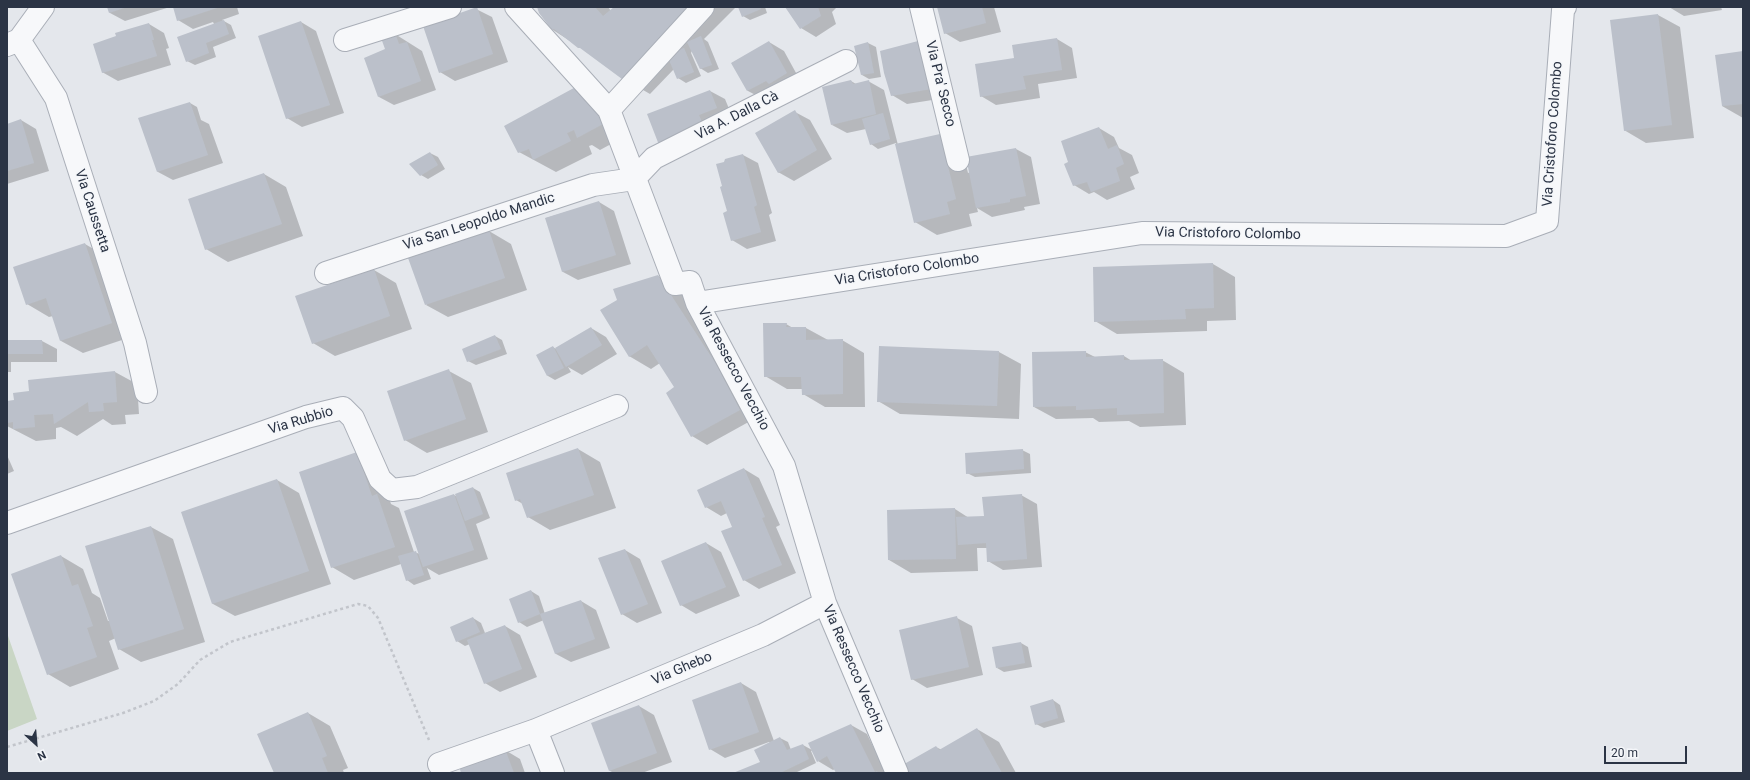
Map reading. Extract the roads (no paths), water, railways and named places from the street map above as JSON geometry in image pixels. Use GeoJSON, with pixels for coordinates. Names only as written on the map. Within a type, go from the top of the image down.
{"type":"FeatureCollection","features":[{"type":"Feature","properties":{"kind":"street"},"geometry":{"type":"LineString","coordinates":[[13,42],[43,7]]}},
{"type":"Feature","properties":{"kind":"street"},"geometry":{"type":"LineString","coordinates":[[345,40],[450,7]]}},
{"type":"Feature","properties":{"kind":"street","name":"Via Ressecco Vecchio"},"geometry":{"type":"LineString","coordinates":[[516,7],[608,110],[675,284],[690,282],[697,303],[784,466],[825,603],[897,773]]}},
{"type":"Feature","properties":{"kind":"street"},"geometry":{"type":"LineString","coordinates":[[608,110],[703,7]]}},
{"type":"Feature","properties":{"kind":"street","name":"Via Pra' Secco"},"geometry":{"type":"LineString","coordinates":[[921,7],[958,160]]}},
{"type":"Feature","properties":{"kind":"street","name":"Via Cristoforo Colombo"},"geometry":{"type":"LineString","coordinates":[[697,303],[1142,233],[1506,236],[1547,221],[1563,10],[1566,7]]}},
{"type":"Feature","properties":{"kind":"street","name":"Via Caussetta"},"geometry":{"type":"LineString","coordinates":[[13,42],[56,98],[135,343],[146,392]]}},
{"type":"Feature","properties":{"kind":"street","name":"Via A. Dalla Cà"},"geometry":{"type":"LineString","coordinates":[[634,179],[654,158],[846,61]]}},
{"type":"Feature","properties":{"kind":"street","name":"Via San Leopoldo Mandic"},"geometry":{"type":"LineString","coordinates":[[326,273],[593,184],[634,179]]}},
{"type":"Feature","properties":{"kind":"street","name":"Via Rubbio"},"geometry":{"type":"LineString","coordinates":[[7,523],[306,417],[343,408],[353,418],[380,479],[392,490],[417,487],[617,406]]}},
{"type":"Feature","properties":{"kind":"street","name":"Via Ghebo"},"geometry":{"type":"LineString","coordinates":[[439,764],[536,730],[763,635],[825,603]]}},
{"type":"Feature","properties":{"kind":"street"},"geometry":{"type":"LineString","coordinates":[[536,730],[553,773]]}}]}
